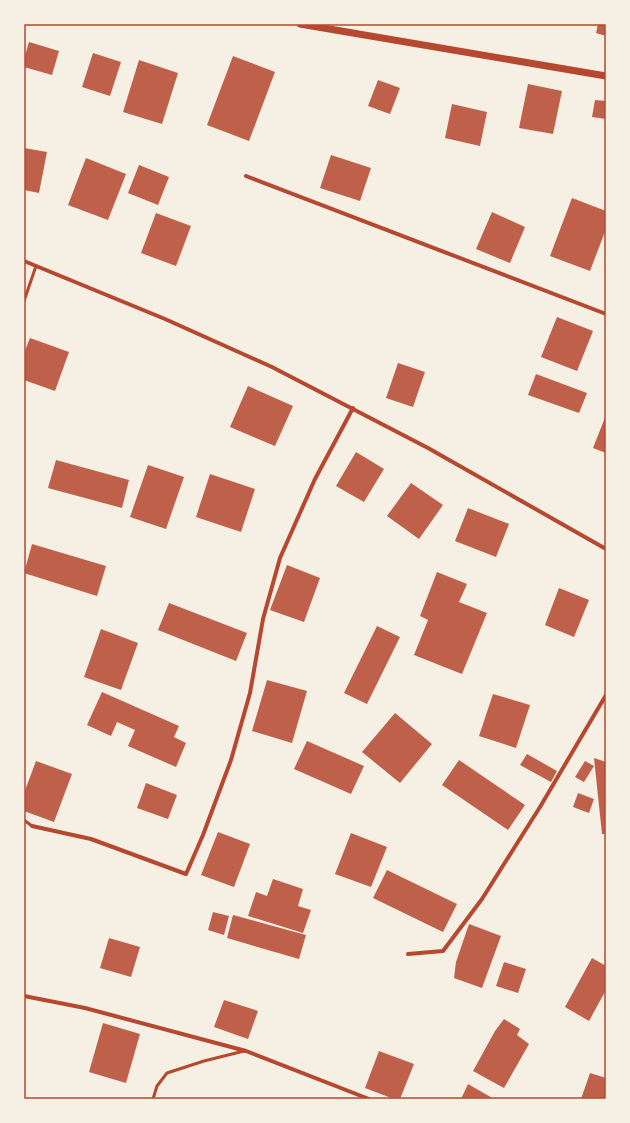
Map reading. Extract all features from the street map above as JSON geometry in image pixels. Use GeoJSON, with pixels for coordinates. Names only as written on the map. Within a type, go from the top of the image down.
{"type":"FeatureCollection","features":[{"type":"Feature","properties":{"kind":"street"},"geometry":{"type":"LineString","coordinates":[[300,24],[606,76]]}},
{"type":"Feature","properties":{"kind":"street"},"geometry":{"type":"LineString","coordinates":[[246,176],[606,314]]}},
{"type":"Feature","properties":{"kind":"street"},"geometry":{"type":"LineString","coordinates":[[24,261],[165,319],[258,360],[428,448],[606,549]]}},
{"type":"Feature","properties":{"kind":"street"},"geometry":{"type":"LineString","coordinates":[[32,826],[91,839],[186,874],[203,835],[231,760],[250,693],[263,619],[280,558],[314,479],[353,408]]}},
{"type":"Feature","properties":{"kind":"street"},"geometry":{"type":"LineString","coordinates":[[408,954],[443,951],[486,893],[540,807],[606,695]]}},
{"type":"Feature","properties":{"kind":"street"},"geometry":{"type":"LineString","coordinates":[[24,996],[85,1008],[246,1051],[369,1099]]}},
{"type":"Feature","properties":{"kind":"lane"},"geometry":{"type":"LineString","coordinates":[[24,301],[36,266]]}},
{"type":"Feature","properties":{"kind":"lane"},"geometry":{"type":"LineString","coordinates":[[24,820],[32,826]]}},
{"type":"Feature","properties":{"kind":"lane"},"geometry":{"type":"LineString","coordinates":[[153,1099],[157,1086],[167,1073],[204,1061],[246,1051]]}},
{"type":"Feature","properties":{"kind":"building"},"geometry":{"type":"Polygon","coordinates":[[[598,24],[606,24],[606,36],[596,33],[598,24]]]}},
{"type":"Feature","properties":{"kind":"building"},"geometry":{"type":"Polygon","coordinates":[[[29,42],[59,51],[52,75],[24,67],[24,59],[29,42]]]}},
{"type":"Feature","properties":{"kind":"building"},"geometry":{"type":"Polygon","coordinates":[[[93,53],[121,62],[110,96],[82,87],[93,53]]]}},
{"type":"Feature","properties":{"kind":"building"},"geometry":{"type":"Polygon","coordinates":[[[233,56],[275,72],[249,141],[207,125],[233,56]]]}},
{"type":"Feature","properties":{"kind":"building"},"geometry":{"type":"Polygon","coordinates":[[[139,60],[178,73],[162,124],[123,112],[139,60]]]}},
{"type":"Feature","properties":{"kind":"building"},"geometry":{"type":"Polygon","coordinates":[[[378,80],[400,88],[390,114],[368,106],[378,80]]]}},
{"type":"Feature","properties":{"kind":"building"},"geometry":{"type":"Polygon","coordinates":[[[528,84],[562,91],[553,134],[519,128],[528,84]]]}},
{"type":"Feature","properties":{"kind":"building"},"geometry":{"type":"Polygon","coordinates":[[[595,100],[606,101],[606,119],[592,117],[595,100]]]}},
{"type":"Feature","properties":{"kind":"building"},"geometry":{"type":"Polygon","coordinates":[[[452,104],[487,112],[480,146],[445,138],[452,104]]]}},
{"type":"Feature","properties":{"kind":"building"},"geometry":{"type":"Polygon","coordinates":[[[24,148],[47,152],[39,193],[24,190],[24,148]]]}},
{"type":"Feature","properties":{"kind":"building"},"geometry":{"type":"Polygon","coordinates":[[[331,155],[371,168],[360,201],[320,188],[331,155]]]}},
{"type":"Feature","properties":{"kind":"building"},"geometry":{"type":"Polygon","coordinates":[[[86,158],[126,174],[108,220],[68,205],[86,158]]]}},
{"type":"Feature","properties":{"kind":"building"},"geometry":{"type":"Polygon","coordinates":[[[139,165],[169,177],[158,205],[128,193],[139,165]]]}},
{"type":"Feature","properties":{"kind":"building"},"geometry":{"type":"Polygon","coordinates":[[[572,198],[606,211],[606,229],[590,271],[550,256],[572,198]]]}},
{"type":"Feature","properties":{"kind":"building"},"geometry":{"type":"Polygon","coordinates":[[[492,212],[525,227],[510,263],[476,249],[492,212]]]}},
{"type":"Feature","properties":{"kind":"building"},"geometry":{"type":"Polygon","coordinates":[[[156,213],[191,226],[176,266],[141,253],[156,213]]]}},
{"type":"Feature","properties":{"kind":"building"},"geometry":{"type":"Polygon","coordinates":[[[557,317],[593,331],[577,371],[541,357],[557,317]]]}},
{"type":"Feature","properties":{"kind":"building"},"geometry":{"type":"Polygon","coordinates":[[[30,338],[69,352],[55,391],[24,380],[24,353],[30,338]]]}},
{"type":"Feature","properties":{"kind":"building"},"geometry":{"type":"Polygon","coordinates":[[[398,363],[425,372],[413,407],[386,398],[398,363]]]}},
{"type":"Feature","properties":{"kind":"building"},"geometry":{"type":"Polygon","coordinates":[[[536,374],[587,393],[579,413],[528,395],[536,374]]]}},
{"type":"Feature","properties":{"kind":"building"},"geometry":{"type":"Polygon","coordinates":[[[248,386],[293,406],[275,446],[230,427],[248,386]]]}},
{"type":"Feature","properties":{"kind":"building"},"geometry":{"type":"Polygon","coordinates":[[[606,415],[606,453],[593,448],[606,415]]]}},
{"type":"Feature","properties":{"kind":"building"},"geometry":{"type":"Polygon","coordinates":[[[356,452],[384,469],[364,502],[336,486],[356,452]]]}},
{"type":"Feature","properties":{"kind":"building"},"geometry":{"type":"Polygon","coordinates":[[[56,460],[129,480],[122,508],[48,488],[56,460]]]}},
{"type":"Feature","properties":{"kind":"building"},"geometry":{"type":"Polygon","coordinates":[[[148,465],[184,477],[166,529],[130,517],[148,465]]]}},
{"type":"Feature","properties":{"kind":"building"},"geometry":{"type":"Polygon","coordinates":[[[210,474],[255,489],[241,532],[196,517],[210,474]]]}},
{"type":"Feature","properties":{"kind":"building"},"geometry":{"type":"Polygon","coordinates":[[[411,483],[443,505],[419,539],[387,516],[411,483]]]}},
{"type":"Feature","properties":{"kind":"building"},"geometry":{"type":"Polygon","coordinates":[[[468,508],[509,524],[496,557],[455,541],[468,508]]]}},
{"type":"Feature","properties":{"kind":"building"},"geometry":{"type":"Polygon","coordinates":[[[32,544],[106,566],[97,596],[24,573],[32,544]]]}},
{"type":"Feature","properties":{"kind":"building"},"geometry":{"type":"Polygon","coordinates":[[[287,565],[320,578],[304,622],[270,610],[287,565]]]}},
{"type":"Feature","properties":{"kind":"building"},"geometry":{"type":"Polygon","coordinates":[[[437,572],[467,584],[459,602],[487,613],[462,674],[414,655],[428,620],[420,616],[437,572]]]}},
{"type":"Feature","properties":{"kind":"building"},"geometry":{"type":"Polygon","coordinates":[[[559,588],[589,600],[574,637],[545,625],[559,588]]]}},
{"type":"Feature","properties":{"kind":"building"},"geometry":{"type":"Polygon","coordinates":[[[169,603],[247,633],[236,661],[158,630],[169,603]]]}},
{"type":"Feature","properties":{"kind":"building"},"geometry":{"type":"Polygon","coordinates":[[[377,626],[400,637],[367,704],[344,693],[377,626]]]}},
{"type":"Feature","properties":{"kind":"building"},"geometry":{"type":"Polygon","coordinates":[[[101,629],[138,643],[121,690],[84,677],[101,629]]]}},
{"type":"Feature","properties":{"kind":"building"},"geometry":{"type":"Polygon","coordinates":[[[267,680],[307,691],[292,743],[252,731],[267,680]]]}},
{"type":"Feature","properties":{"kind":"building"},"geometry":{"type":"Polygon","coordinates":[[[102,692],[179,726],[174,737],[186,743],[176,767],[128,746],[135,730],[117,722],[111,736],[87,725],[102,692]]]}},
{"type":"Feature","properties":{"kind":"building"},"geometry":{"type":"Polygon","coordinates":[[[493,694],[530,705],[516,748],[479,736],[493,694]]]}},
{"type":"Feature","properties":{"kind":"building"},"geometry":{"type":"Polygon","coordinates":[[[395,713],[432,744],[400,783],[362,752],[395,713]]]}},
{"type":"Feature","properties":{"kind":"building"},"geometry":{"type":"Polygon","coordinates":[[[307,741],[364,766],[351,794],[294,769],[307,741]]]}},
{"type":"Feature","properties":{"kind":"building"},"geometry":{"type":"Polygon","coordinates":[[[527,754],[557,771],[551,782],[520,765],[527,754]]]}},
{"type":"Feature","properties":{"kind":"building"},"geometry":{"type":"Polygon","coordinates":[[[594,758],[606,762],[606,834],[602,834],[594,758]]]}},
{"type":"Feature","properties":{"kind":"building"},"geometry":{"type":"Polygon","coordinates":[[[459,760],[525,805],[508,830],[442,785],[459,760]]]}},
{"type":"Feature","properties":{"kind":"building"},"geometry":{"type":"Polygon","coordinates":[[[36,761],[72,774],[54,822],[24,811],[24,793],[36,761]]]}},
{"type":"Feature","properties":{"kind":"building"},"geometry":{"type":"Polygon","coordinates":[[[585,761],[594,766],[584,782],[575,777],[585,761]]]}},
{"type":"Feature","properties":{"kind":"building"},"geometry":{"type":"Polygon","coordinates":[[[146,783],[177,795],[168,819],[137,808],[146,783]]]}},
{"type":"Feature","properties":{"kind":"building"},"geometry":{"type":"Polygon","coordinates":[[[578,793],[594,799],[589,813],[573,807],[578,793]]]}},
{"type":"Feature","properties":{"kind":"building"},"geometry":{"type":"Polygon","coordinates":[[[218,832],[250,844],[234,887],[201,875],[218,832]]]}},
{"type":"Feature","properties":{"kind":"building"},"geometry":{"type":"Polygon","coordinates":[[[351,833],[387,847],[371,887],[335,874],[351,833]]]}},
{"type":"Feature","properties":{"kind":"building"},"geometry":{"type":"Polygon","coordinates":[[[387,870],[457,904],[443,932],[373,898],[387,870]]]}},
{"type":"Feature","properties":{"kind":"building"},"geometry":{"type":"Polygon","coordinates":[[[273,879],[303,889],[298,906],[311,910],[303,933],[248,916],[256,892],[267,896],[273,879]]]}},
{"type":"Feature","properties":{"kind":"building"},"geometry":{"type":"Polygon","coordinates":[[[213,912],[229,916],[224,935],[208,930],[213,912]]]}},
{"type":"Feature","properties":{"kind":"building"},"geometry":{"type":"Polygon","coordinates":[[[233,915],[306,935],[299,959],[227,938],[233,915]]]}},
{"type":"Feature","properties":{"kind":"building"},"geometry":{"type":"Polygon","coordinates":[[[469,924],[501,936],[482,988],[454,978],[456,962],[469,924]]]}},
{"type":"Feature","properties":{"kind":"building"},"geometry":{"type":"Polygon","coordinates":[[[109,938],[140,947],[131,977],[100,968],[109,938]]]}},
{"type":"Feature","properties":{"kind":"building"},"geometry":{"type":"Polygon","coordinates":[[[592,958],[606,966],[606,990],[589,1021],[565,1007],[592,958]]]}},
{"type":"Feature","properties":{"kind":"building"},"geometry":{"type":"Polygon","coordinates":[[[504,962],[526,969],[518,993],[496,986],[504,962]]]}},
{"type":"Feature","properties":{"kind":"building"},"geometry":{"type":"Polygon","coordinates":[[[224,1000],[258,1011],[248,1039],[214,1027],[224,1000]]]}},
{"type":"Feature","properties":{"kind":"building"},"geometry":{"type":"Polygon","coordinates":[[[504,1019],[520,1029],[517,1035],[529,1044],[504,1088],[473,1071],[495,1031],[504,1019]]]}},
{"type":"Feature","properties":{"kind":"building"},"geometry":{"type":"Polygon","coordinates":[[[103,1023],[140,1034],[126,1083],[89,1072],[103,1023]]]}},
{"type":"Feature","properties":{"kind":"building"},"geometry":{"type":"Polygon","coordinates":[[[379,1051],[414,1064],[400,1099],[394,1099],[365,1088],[379,1051]]]}},
{"type":"Feature","properties":{"kind":"building"},"geometry":{"type":"Polygon","coordinates":[[[590,1073],[606,1078],[606,1099],[581,1099],[590,1073]]]}},
{"type":"Feature","properties":{"kind":"building"},"geometry":{"type":"Polygon","coordinates":[[[468,1084],[494,1099],[461,1099],[468,1084]]]}}]}
